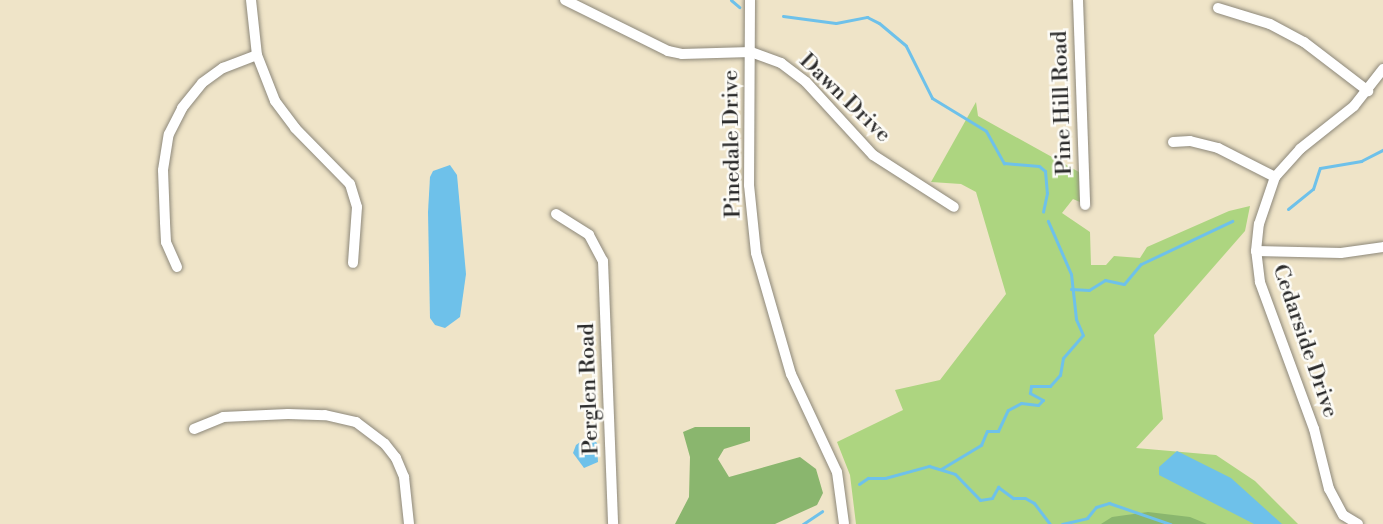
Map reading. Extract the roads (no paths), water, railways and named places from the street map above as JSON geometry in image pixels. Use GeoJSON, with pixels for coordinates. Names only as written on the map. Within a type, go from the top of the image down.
{"type":"FeatureCollection","features":[{"type":"Feature","properties":{"kind":"street"},"geometry":{"type":"LineString","coordinates":[[251,0],[257,55],[267,84],[286,117],[350,184],[357,207],[353,263]]}},
{"type":"Feature","properties":{"kind":"street","name":"Dawn Drive"},"geometry":{"type":"LineString","coordinates":[[565,0],[668,51],[682,54],[751,52],[793,72],[873,155],[954,207]]}},
{"type":"Feature","properties":{"kind":"street","name":"Pinedale Drive"},"geometry":{"type":"LineString","coordinates":[[750,0],[749,185],[756,253],[791,374],[837,472],[844,524]]}},
{"type":"Feature","properties":{"kind":"street","name":"Pine Hill Road"},"geometry":{"type":"LineString","coordinates":[[1078,0],[1085,205]]}},
{"type":"Feature","properties":{"kind":"street"},"geometry":{"type":"LineString","coordinates":[[1218,8],[1270,24],[1304,42],[1368,92]]}},
{"type":"Feature","properties":{"kind":"street"},"geometry":{"type":"LineString","coordinates":[[177,267],[166,242],[163,170],[169,134],[182,108],[202,83],[223,68],[257,55]]}},
{"type":"Feature","properties":{"kind":"street","name":"Cedarside Drive"},"geometry":{"type":"LineString","coordinates":[[1355,522],[1335,505],[1329,489],[1299,384],[1260,282],[1256,251],[1258,224],[1275,177],[1300,149],[1368,92],[1383,69]]}},
{"type":"Feature","properties":{"kind":"street"},"geometry":{"type":"LineString","coordinates":[[1173,142],[1218,148],[1275,177]]}},
{"type":"Feature","properties":{"kind":"street","name":"Perglen Road"},"geometry":{"type":"LineString","coordinates":[[556,214],[583,229],[602,254],[613,524]]}},
{"type":"Feature","properties":{"kind":"street"},"geometry":{"type":"LineString","coordinates":[[1256,251],[1341,253],[1383,247]]}},
{"type":"Feature","properties":{"kind":"street"},"geometry":{"type":"LineString","coordinates":[[194,429],[224,417],[288,414],[326,415],[356,422],[385,444],[396,458],[404,477],[409,524]]}},
{"type":"Feature","properties":{"kind":"water"},"geometry":{"type":"Polygon","coordinates":[[[450,165],[457,175],[466,274],[460,317],[445,328],[435,325],[430,318],[428,212],[430,177],[433,171],[450,165]]]}},
{"type":"Feature","properties":{"kind":"water"},"geometry":{"type":"Polygon","coordinates":[[[589,436],[597,443],[598,462],[584,468],[573,453],[576,445],[589,436]]]}},
{"type":"Feature","properties":{"kind":"water"},"geometry":{"type":"Polygon","coordinates":[[[1177,451],[1231,478],[1282,524],[1254,524],[1159,475],[1159,467],[1177,451]]]}},
{"type":"Feature","properties":{"kind":"waterway"},"geometry":{"type":"LineString","coordinates":[[731,0],[739,7]]}},
{"type":"Feature","properties":{"kind":"waterway"},"geometry":{"type":"LineString","coordinates":[[783,16],[836,23],[867,17],[879,23],[906,46],[932,98],[986,131],[1004,163],[1039,166],[1045,171],[1047,193],[1043,212]]}},
{"type":"Feature","properties":{"kind":"waterway"},"geometry":{"type":"LineString","coordinates":[[1288,209],[1313,189],[1320,168],[1361,161],[1383,150]]}},
{"type":"Feature","properties":{"kind":"waterway"},"geometry":{"type":"LineString","coordinates":[[941,469],[981,445],[987,431],[998,431],[1008,410],[1021,403],[1038,405],[1043,400],[1030,393],[1031,386],[1050,386],[1060,375],[1063,358],[1083,335],[1076,319],[1071,274],[1048,221]]}},
{"type":"Feature","properties":{"kind":"waterway"},"geometry":{"type":"LineString","coordinates":[[1071,289],[1089,290],[1105,280],[1124,284],[1141,264],[1232,221]]}},
{"type":"Feature","properties":{"kind":"waterway"},"geometry":{"type":"LineString","coordinates":[[859,484],[868,478],[885,478],[929,466],[955,474],[980,500],[992,498],[998,487],[1013,498],[1025,498],[1034,503],[1050,524]]}},
{"type":"Feature","properties":{"kind":"waterway"},"geometry":{"type":"LineString","coordinates":[[1062,524],[1087,518],[1096,507],[1109,503],[1170,524]]}},
{"type":"Feature","properties":{"kind":"waterway"},"geometry":{"type":"LineString","coordinates":[[803,524],[822,511]]}}]}
